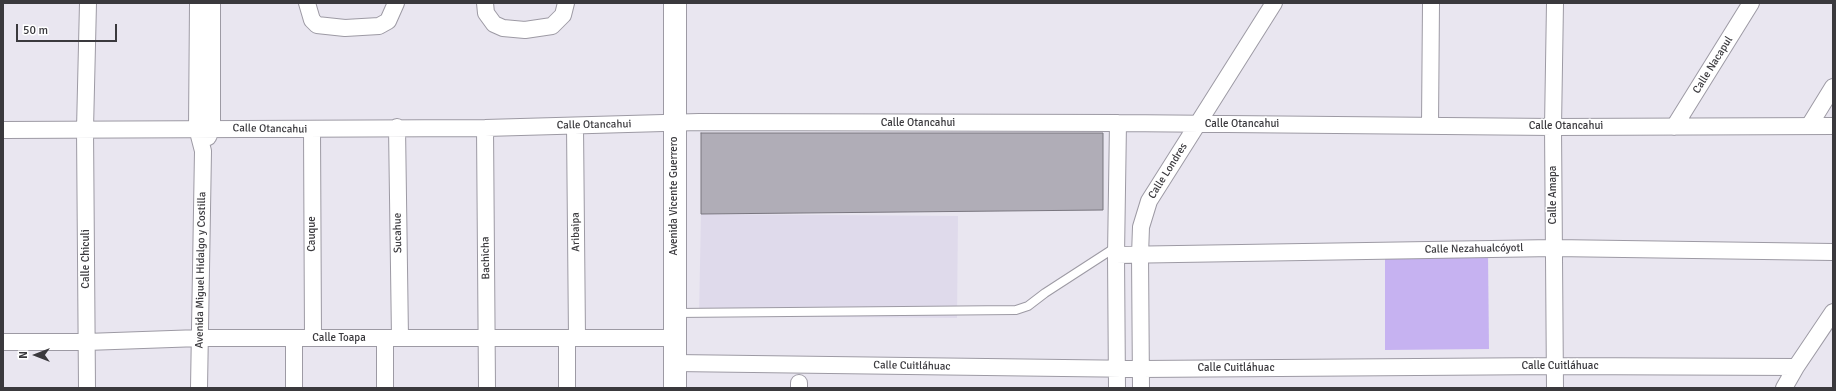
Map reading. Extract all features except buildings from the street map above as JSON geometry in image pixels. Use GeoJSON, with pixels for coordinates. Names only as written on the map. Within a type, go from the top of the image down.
{"type":"FeatureCollection","features":[{"type":"Feature","properties":{"kind":"main road","name":"Avenida Vicente Guerrero"},"geometry":{"type":"LineString","coordinates":[[675,3],[675,388]]}},
{"type":"Feature","properties":{"kind":"street","name":"Calle Chiculi"},"geometry":{"type":"LineString","coordinates":[[87,388],[85,129],[88,3]]}},
{"type":"Feature","properties":{"kind":"street","name":"Avenida Miguel Hidalgo y Costilla"},"geometry":{"type":"LineString","coordinates":[[198,3],[204,128]]}},
{"type":"Feature","properties":{"kind":"street","name":"Avenida Miguel Hidalgo y Costilla"},"geometry":{"type":"LineString","coordinates":[[200,388],[203,151],[212,3]]}},
{"type":"Feature","properties":{"kind":"street"},"geometry":{"type":"LineString","coordinates":[[308,3],[312,20],[316,25],[345,28],[380,26],[388,21],[396,3]]}},
{"type":"Feature","properties":{"kind":"street"},"geometry":{"type":"LineString","coordinates":[[485,3],[486,13],[494,24],[503,28],[524,30],[552,26],[563,15],[566,3]]}},
{"type":"Feature","properties":{"kind":"street","name":"Calle Londres"},"geometry":{"type":"LineString","coordinates":[[1141,388],[1140,255],[1142,227],[1149,201],[1274,3]]}},
{"type":"Feature","properties":{"kind":"street"},"geometry":{"type":"LineString","coordinates":[[1430,125],[1431,3]]}},
{"type":"Feature","properties":{"kind":"street","name":"Calle Amapa"},"geometry":{"type":"LineString","coordinates":[[1555,3],[1553,127],[1555,388]]}},
{"type":"Feature","properties":{"kind":"street","name":"Calle Nacapul"},"geometry":{"type":"LineString","coordinates":[[1674,127],[1751,3]]}},
{"type":"Feature","properties":{"kind":"street"},"geometry":{"type":"LineString","coordinates":[[1809,126],[1833,87]]}},
{"type":"Feature","properties":{"kind":"street","name":"Calle Otancahui"},"geometry":{"type":"LineString","coordinates":[[3,130],[204,128],[312,129],[397,127],[485,128],[674,123],[1118,123],[1553,127],[1833,126]]}},
{"type":"Feature","properties":{"kind":"street"},"geometry":{"type":"LineString","coordinates":[[1117,388],[1116,251],[1118,123]]}},
{"type":"Feature","properties":{"kind":"street","name":"Aribaipa"},"geometry":{"type":"LineString","coordinates":[[567,388],[572,338],[575,126]]}},
{"type":"Feature","properties":{"kind":"street","name":"Sucahue"},"geometry":{"type":"LineString","coordinates":[[385,388],[392,338],[397,127]]}},
{"type":"Feature","properties":{"kind":"street","name":"Bachicha"},"geometry":{"type":"LineString","coordinates":[[485,128],[487,388]]}},
{"type":"Feature","properties":{"kind":"street","name":"Cauque"},"geometry":{"type":"LineString","coordinates":[[312,129],[313,338]]}},
{"type":"Feature","properties":{"kind":"street","name":"Calle Nezahualcóyotl"},"geometry":{"type":"LineString","coordinates":[[1116,251],[1140,255],[1554,248],[1833,252]]}},
{"type":"Feature","properties":{"kind":"street"},"geometry":{"type":"LineString","coordinates":[[1784,388],[1796,367],[1833,312]]}},
{"type":"Feature","properties":{"kind":"street","name":"Calle Toapa"},"geometry":{"type":"LineString","coordinates":[[3,342],[86,342],[200,338],[674,338]]}},
{"type":"Feature","properties":{"kind":"street"},"geometry":{"type":"LineString","coordinates":[[294,338],[294,388]]}},
{"type":"Feature","properties":{"kind":"street","name":"Calle Cuitláhuac"},"geometry":{"type":"LineString","coordinates":[[675,363],[1141,369],[1554,366],[1796,367]]}},
{"type":"Feature","properties":{"kind":"lane"},"geometry":{"type":"LineString","coordinates":[[674,313],[1016,310],[1028,306],[1045,293],[1116,251]]}},
{"type":"Feature","properties":{"kind":"shaded area"},"geometry":{"type":"Polygon","coordinates":[[[701,214],[958,216],[957,318],[699,316],[701,214]]]}},
{"type":"Feature","properties":{"kind":"shaded area"},"geometry":{"type":"Polygon","coordinates":[[[1385,253],[1488,253],[1489,349],[1385,350],[1385,253]]]}}]}
